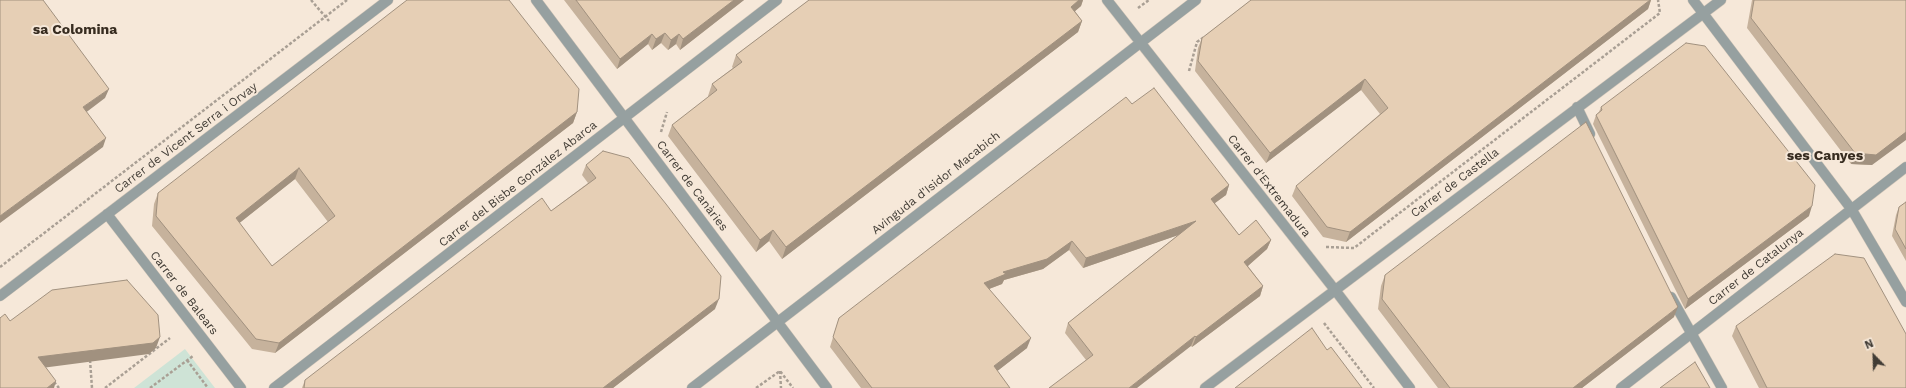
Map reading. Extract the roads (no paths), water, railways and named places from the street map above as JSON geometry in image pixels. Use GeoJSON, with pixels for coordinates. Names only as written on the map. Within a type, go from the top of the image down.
{"type":"FeatureCollection","features":[{"type":"Feature","properties":{"kind":"street","name":"Carrer de Vicent Serra i Orvay"},"geometry":{"type":"LineString","coordinates":[[0,296],[388,0]]}},
{"type":"Feature","properties":{"kind":"street","name":"Carrer de Canàries"},"geometry":{"type":"LineString","coordinates":[[536,0],[827,388]]}},
{"type":"Feature","properties":{"kind":"street","name":"Carrer del Bisbe González Abarca"},"geometry":{"type":"LineString","coordinates":[[274,388],[777,0]]}},
{"type":"Feature","properties":{"kind":"street","name":"Carrer d'Extremadura"},"geometry":{"type":"LineString","coordinates":[[1106,0],[1335,290],[1410,388]]}},
{"type":"Feature","properties":{"kind":"street","name":"Avinguda d'Isidor Macabich"},"geometry":{"type":"LineString","coordinates":[[692,388],[1196,0]]}},
{"type":"Feature","properties":{"kind":"street"},"geometry":{"type":"LineString","coordinates":[[1693,0],[1852,210],[1906,302]]}},
{"type":"Feature","properties":{"kind":"street","name":"Carrer de Castella"},"geometry":{"type":"LineString","coordinates":[[1205,388],[1721,0]]}},
{"type":"Feature","properties":{"kind":"street"},"geometry":{"type":"LineString","coordinates":[[1577,107],[1594,142]]}},
{"type":"Feature","properties":{"kind":"street","name":"Carrer de Catalunya"},"geometry":{"type":"LineString","coordinates":[[1622,388],[1906,168]]}},
{"type":"Feature","properties":{"kind":"street","name":"Carrer de Balears"},"geometry":{"type":"LineString","coordinates":[[107,214],[241,388]]}},
{"type":"Feature","properties":{"kind":"street"},"geometry":{"type":"LineString","coordinates":[[1668,290],[1722,388]]}},
{"type":"Feature","properties":{"kind":"district","name":"sa Colomina"},"geometry":{"type":"Point","coordinates":[75,30]}},
{"type":"Feature","properties":{"kind":"district","name":"ses Canyes"},"geometry":{"type":"Point","coordinates":[1825,156]}}]}
